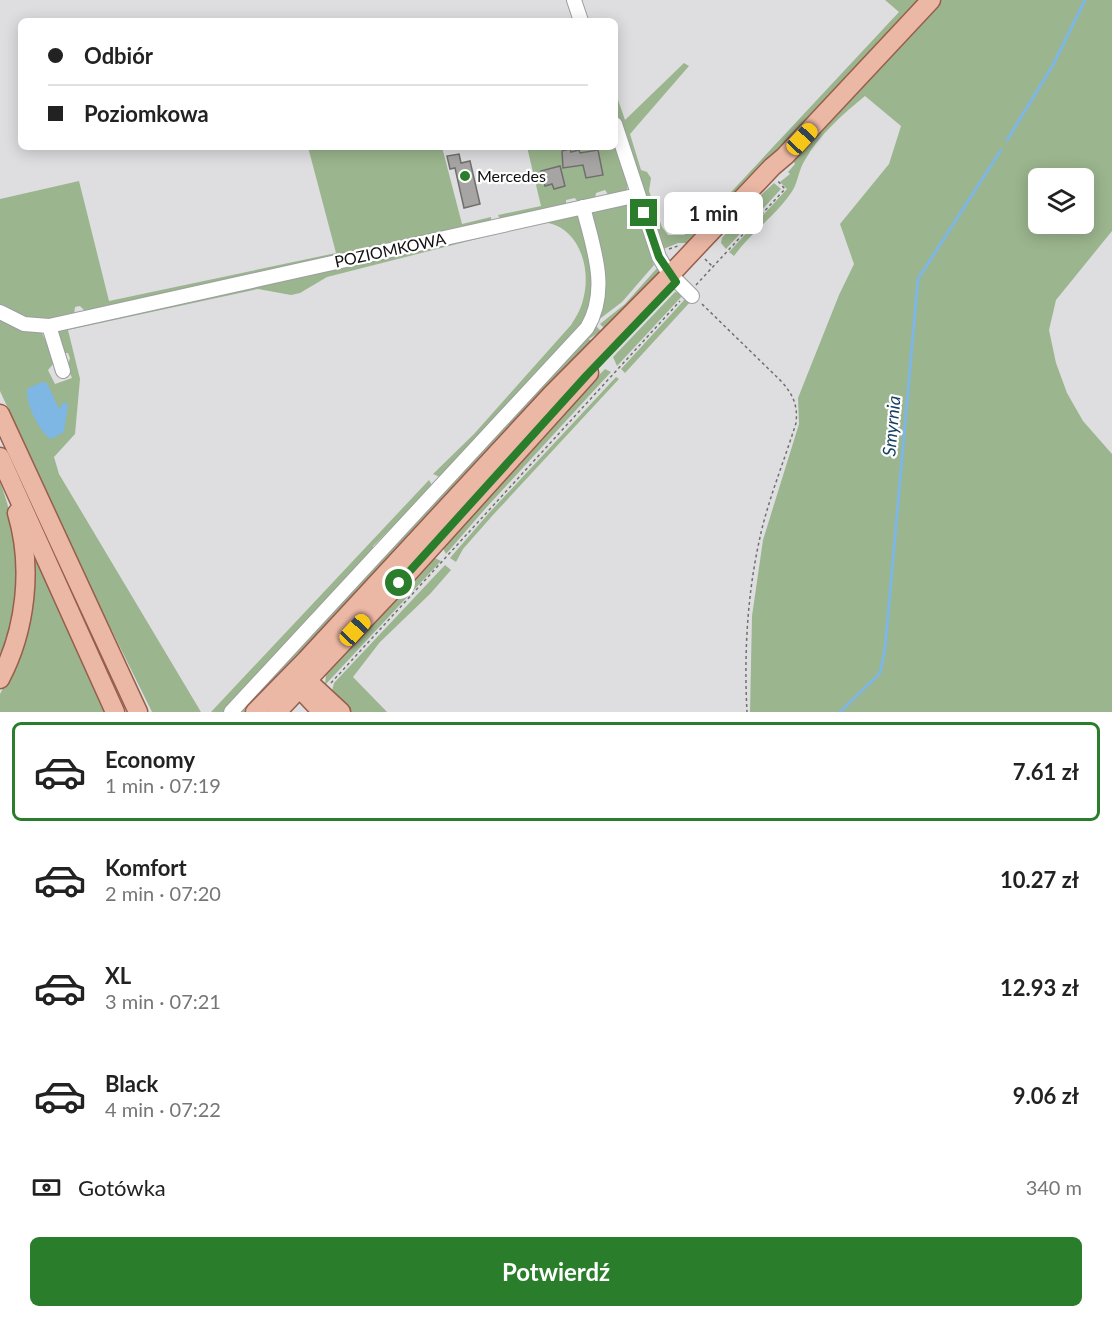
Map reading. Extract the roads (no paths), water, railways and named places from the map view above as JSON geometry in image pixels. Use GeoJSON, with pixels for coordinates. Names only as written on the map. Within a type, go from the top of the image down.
{"type":"FeatureCollection","features":[{"type":"Feature","properties":{"kind":"main road"},"geometry":{"type":"LineString","coordinates":[[277,712],[587,375],[682,286],[776,171],[785,156],[931,0]]}},
{"type":"Feature","properties":{"kind":"main road"},"geometry":{"type":"LineString","coordinates":[[255,712],[552,394],[682,286]]}},
{"type":"Feature","properties":{"kind":"main road"},"geometry":{"type":"LineString","coordinates":[[0,414],[138,712]]}},
{"type":"Feature","properties":{"kind":"main road"},"geometry":{"type":"LineString","coordinates":[[0,457],[115,712]]}},
{"type":"Feature","properties":{"kind":"main road"},"geometry":{"type":"LineString","coordinates":[[0,466],[20,524],[25,563],[23,604],[19,626],[0,680]]}},
{"type":"Feature","properties":{"kind":"main road"},"geometry":{"type":"LineString","coordinates":[[319,700],[323,669],[340,646]]}},
{"type":"Feature","properties":{"kind":"main road"},"geometry":{"type":"LineString","coordinates":[[302,683],[306,660]]}},
{"type":"Feature","properties":{"kind":"main road"},"geometry":{"type":"LineString","coordinates":[[282,683],[302,683],[319,700],[341,712]]}},
{"type":"Feature","properties":{"kind":"main road"},"geometry":{"type":"LineString","coordinates":[[282,712],[292,705],[319,700]]}},
{"type":"Feature","properties":{"kind":"street"},"geometry":{"type":"LineString","coordinates":[[574,0],[580,18]]}},
{"type":"Feature","properties":{"kind":"street"},"geometry":{"type":"LineString","coordinates":[[618,133],[658,254],[682,286]]}},
{"type":"Feature","properties":{"kind":"street","name":"POZIOMKOWA"},"geometry":{"type":"LineString","coordinates":[[49,326],[638,195]]}},
{"type":"Feature","properties":{"kind":"street"},"geometry":{"type":"LineString","coordinates":[[231,712],[587,328],[595,312],[600,286],[598,267],[583,207]]}},
{"type":"Feature","properties":{"kind":"street"},"geometry":{"type":"LineString","coordinates":[[0,312],[24,324],[49,326],[63,372]]}},
{"type":"Feature","properties":{"kind":"water"},"geometry":{"type":"Polygon","coordinates":[[[42,382],[47,383],[59,409],[64,402],[68,404],[64,432],[51,439],[38,424],[28,400],[28,388],[42,382]]]}},
{"type":"Feature","properties":{"kind":"waterway","name":"Smyrnia"},"geometry":{"type":"LineString","coordinates":[[1007,140],[1053,65],[1085,0]]}},
{"type":"Feature","properties":{"kind":"waterway","name":"Smyrnia"},"geometry":{"type":"LineString","coordinates":[[840,712],[880,673],[885,649],[918,279],[1001,150]]}},
{"type":"Feature","properties":{"kind":"place","name":"Mercedes"},"geometry":{"type":"Point","coordinates":[465,176]}}]}
